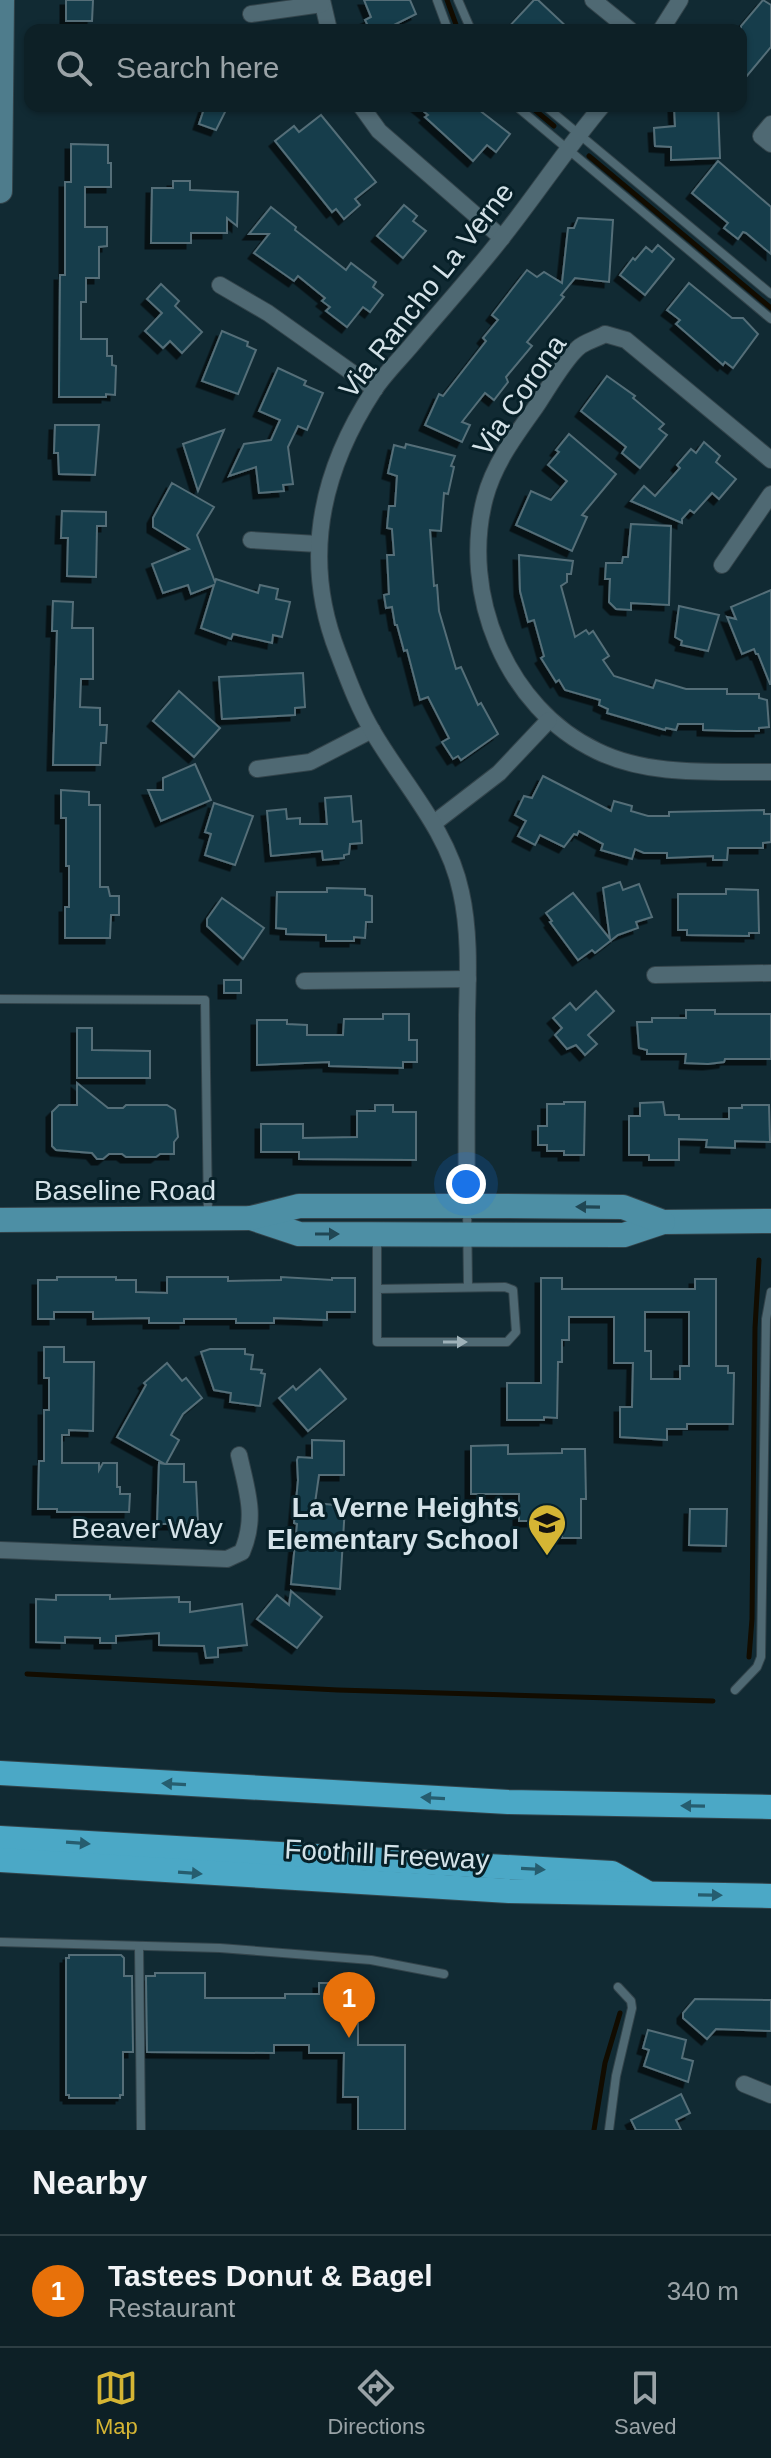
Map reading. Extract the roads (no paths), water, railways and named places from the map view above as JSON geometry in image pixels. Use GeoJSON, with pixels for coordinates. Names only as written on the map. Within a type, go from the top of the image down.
{"type":"FeatureCollection","features":[{"type":"Feature","properties":{"kind":"highway","name":"Foothill Freeway"},"geometry":{"type":"LineString","coordinates":[[0,1773],[508,1802],[771,1807]]}},
{"type":"Feature","properties":{"kind":"highway"},"geometry":{"type":"LineString","coordinates":[[0,1838],[612,1873],[648,1893]]}},
{"type":"Feature","properties":{"kind":"highway","name":"Foothill Freeway"},"geometry":{"type":"LineString","coordinates":[[0,1860],[509,1891],[771,1896]]}},
{"type":"Feature","properties":{"kind":"main road"},"geometry":{"type":"LineString","coordinates":[[0,191],[2,0]]}},
{"type":"Feature","properties":{"kind":"main road","name":"Baseline Road"},"geometry":{"type":"LineString","coordinates":[[0,1220],[251,1218],[299,1206],[467,1206],[623,1207],[663,1222]]}},
{"type":"Feature","properties":{"kind":"main road","name":"Baseline Road"},"geometry":{"type":"LineString","coordinates":[[251,1218],[299,1234],[624,1235],[663,1222],[771,1221]]}},
{"type":"Feature","properties":{"kind":"street"},"geometry":{"type":"LineString","coordinates":[[593,0],[623,24]]}},
{"type":"Feature","properties":{"kind":"street"},"geometry":{"type":"LineString","coordinates":[[665,24],[680,0]]}},
{"type":"Feature","properties":{"kind":"street"},"geometry":{"type":"LineString","coordinates":[[251,14],[322,2],[328,24]]}},
{"type":"Feature","properties":{"kind":"street"},"geometry":{"type":"LineString","coordinates":[[365,112],[379,131],[502,238]]}},
{"type":"Feature","properties":{"kind":"street","name":"Via Rancho La Verne"},"geometry":{"type":"LineString","coordinates":[[467,1206],[468,979],[461,892],[434,823],[372,730],[333,641],[322,593],[318,544],[323,501],[334,464],[375,389],[502,238],[566,149],[597,112]]}},
{"type":"Feature","properties":{"kind":"street"},"geometry":{"type":"LineString","coordinates":[[771,124],[761,136],[771,144]]}},
{"type":"Feature","properties":{"kind":"street"},"geometry":{"type":"LineString","coordinates":[[220,285],[268,313],[375,389]]}},
{"type":"Feature","properties":{"kind":"street","name":"Via Corona"},"geometry":{"type":"LineString","coordinates":[[771,460],[626,340],[605,334],[578,348],[501,456],[485,496],[477,538],[480,585],[493,633],[517,682],[549,720],[597,752],[640,765],[683,771],[771,772]]}},
{"type":"Feature","properties":{"kind":"street"},"geometry":{"type":"LineString","coordinates":[[722,565],[771,494]]}},
{"type":"Feature","properties":{"kind":"street"},"geometry":{"type":"LineString","coordinates":[[251,540],[318,544]]}},
{"type":"Feature","properties":{"kind":"street"},"geometry":{"type":"LineString","coordinates":[[434,823],[499,773],[549,720]]}},
{"type":"Feature","properties":{"kind":"street"},"geometry":{"type":"LineString","coordinates":[[257,769],[310,762],[372,730]]}},
{"type":"Feature","properties":{"kind":"street"},"geometry":{"type":"LineString","coordinates":[[655,975],[771,973]]}},
{"type":"Feature","properties":{"kind":"street"},"geometry":{"type":"LineString","coordinates":[[304,981],[468,979]]}},
{"type":"Feature","properties":{"kind":"street","name":"Beaver Way"},"geometry":{"type":"LineString","coordinates":[[0,1550],[227,1559],[242,1552],[249,1534],[251,1507],[239,1455]]}},
{"type":"Feature","properties":{"kind":"street"},"geometry":{"type":"LineString","coordinates":[[744,2084],[771,2095]]}},
{"type":"Feature","properties":{"kind":"lane"},"geometry":{"type":"LineString","coordinates":[[437,0],[446,24]]}},
{"type":"Feature","properties":{"kind":"lane"},"geometry":{"type":"LineString","coordinates":[[458,0],[468,24]]}},
{"type":"Feature","properties":{"kind":"lane"},"geometry":{"type":"LineString","coordinates":[[523,112],[771,319]]}},
{"type":"Feature","properties":{"kind":"lane"},"geometry":{"type":"LineString","coordinates":[[553,112],[771,294]]}},
{"type":"Feature","properties":{"kind":"lane"},"geometry":{"type":"LineString","coordinates":[[0,999],[205,1000],[208,1219]]}},
{"type":"Feature","properties":{"kind":"lane"},"geometry":{"type":"LineString","coordinates":[[467,1206],[468,1287]]}},
{"type":"Feature","properties":{"kind":"lane"},"geometry":{"type":"LineString","coordinates":[[377,1234],[377,1289],[377,1342],[507,1342],[516,1332],[513,1290],[505,1287],[377,1289]]}},
{"type":"Feature","properties":{"kind":"lane"},"geometry":{"type":"LineString","coordinates":[[735,1690],[757,1667],[761,1657],[766,1319],[771,1292]]}},
{"type":"Feature","properties":{"kind":"lane"},"geometry":{"type":"LineString","coordinates":[[0,1942],[220,1948],[356,1959],[444,1974]]}},
{"type":"Feature","properties":{"kind":"lane"},"geometry":{"type":"LineString","coordinates":[[139,1946],[141,2130]]}},
{"type":"Feature","properties":{"kind":"lane"},"geometry":{"type":"LineString","coordinates":[[609,2130],[616,2076],[632,2008],[631,2001],[618,1987]]}},
{"type":"Feature","properties":{"kind":"waterway"},"geometry":{"type":"LineString","coordinates":[[447,0],[456,24]]}},
{"type":"Feature","properties":{"kind":"waterway"},"geometry":{"type":"LineString","coordinates":[[537,112],[554,126]]}},
{"type":"Feature","properties":{"kind":"waterway"},"geometry":{"type":"LineString","coordinates":[[589,156],[771,308]]}},
{"type":"Feature","properties":{"kind":"waterway"},"geometry":{"type":"LineString","coordinates":[[749,1657],[759,1260]]}},
{"type":"Feature","properties":{"kind":"waterway"},"geometry":{"type":"LineString","coordinates":[[27,1674],[338,1690],[713,1701]]}},
{"type":"Feature","properties":{"kind":"waterway"},"geometry":{"type":"LineString","coordinates":[[594,2130],[605,2063],[620,2013]]}},
{"type":"Feature","properties":{"kind":"place","name":"La Verne Heights Elementary School"},"geometry":{"type":"Point","coordinates":[547,1557]}},
{"type":"Feature","properties":{"kind":"place","name":"Tastees Donut & Bagel"},"geometry":{"type":"Point","coordinates":[349,2038]}}]}
